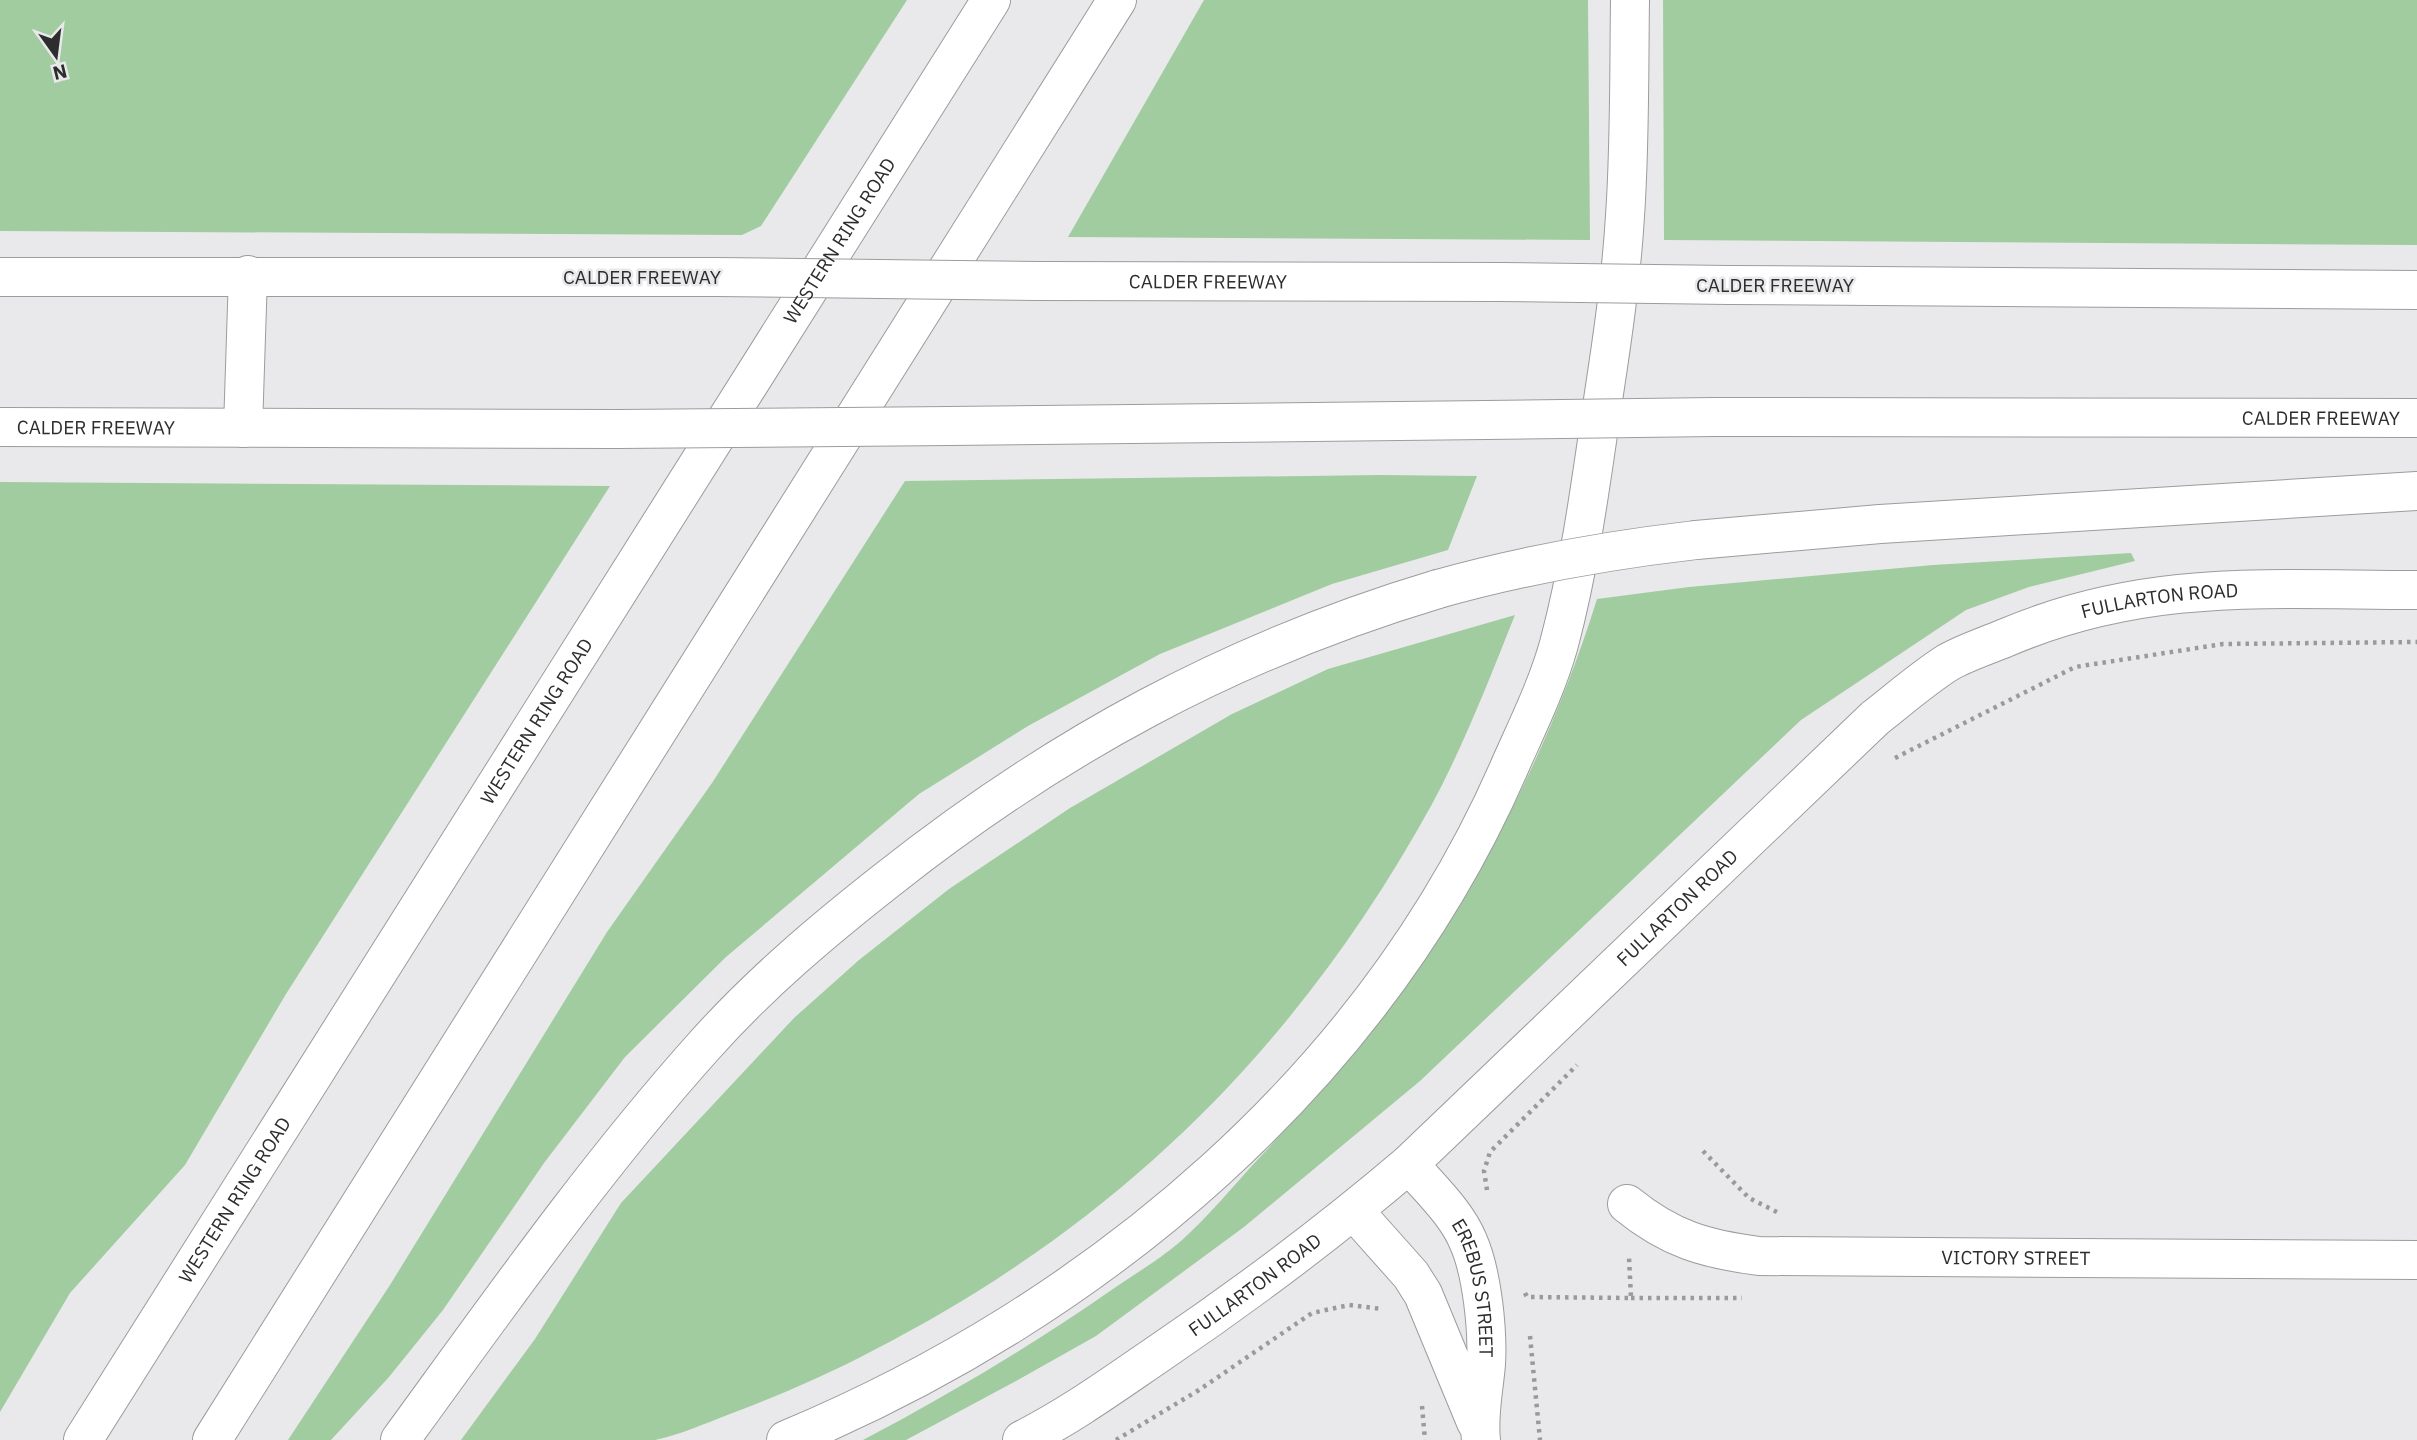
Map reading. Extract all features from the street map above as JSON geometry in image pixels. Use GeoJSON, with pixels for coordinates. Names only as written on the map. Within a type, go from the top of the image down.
{"type":"FeatureCollection","features":[{"type":"Feature","properties":{"kind":"main road","name":"WESTERN RING ROAD"},"geometry":{"type":"LineString","coordinates":[[83,1440],[991,0]]}},
{"type":"Feature","properties":{"kind":"main road"},"geometry":{"type":"LineString","coordinates":[[212,1440],[1116,0]]}},
{"type":"Feature","properties":{"kind":"main road"},"geometry":{"type":"LineString","coordinates":[[786,1440],[887,1395],[974,1346],[1088,1274],[1202,1185],[1257,1133],[1358,1018],[1412,944],[1450,882],[1490,813],[1558,646],[1584,520],[1609,358],[1625,218],[1630,0]]}},
{"type":"Feature","properties":{"kind":"main road"},"geometry":{"type":"LineString","coordinates":[[243,428],[248,275]]}},
{"type":"Feature","properties":{"kind":"main road","name":"CALDER FREEWAY"},"geometry":{"type":"LineString","coordinates":[[0,278],[248,275],[716,277],[2417,290]]}},
{"type":"Feature","properties":{"kind":"main road","name":"CALDER FREEWAY"},"geometry":{"type":"LineString","coordinates":[[0,427],[618,429],[1714,417],[2417,418]]}},
{"type":"Feature","properties":{"kind":"main road"},"geometry":{"type":"LineString","coordinates":[[400,1440],[540,1249],[704,1046],[756,992],[859,901],[970,816],[1049,763],[1118,723],[1274,646],[1330,623],[1438,589],[1538,565],[1635,547],[1881,524],[2417,491]]}},
{"type":"Feature","properties":{"kind":"main road","name":"FULLARTON ROAD"},"geometry":{"type":"LineString","coordinates":[[1022,1440],[1098,1395],[1257,1285],[1354,1211],[1409,1164],[1875,718],[1947,663],[2040,623],[2085,608],[2130,598],[2232,589],[2417,590]]}},
{"type":"Feature","properties":{"kind":"main road","name":"EREBUS STREET"},"geometry":{"type":"LineString","coordinates":[[1409,1164],[1450,1213],[1468,1239],[1474,1257],[1481,1294],[1486,1361],[1480,1435]]}},
{"type":"Feature","properties":{"kind":"main road","name":"VICTORY STREET"},"geometry":{"type":"LineString","coordinates":[[1627,1204],[1656,1227],[1693,1244],[1759,1256],[2417,1260]]}},
{"type":"Feature","properties":{"kind":"main road","name":"EREBUS STREET"},"geometry":{"type":"LineString","coordinates":[[1354,1211],[1411,1275],[1423,1294],[1480,1435]]}},
{"type":"Feature","properties":{"kind":"path"},"geometry":{"type":"LineString","coordinates":[[1891,761],[2075,667],[2223,644],[2417,642]]}},
{"type":"Feature","properties":{"kind":"path"},"geometry":{"type":"LineString","coordinates":[[1491,1199],[1484,1171],[1490,1152],[1578,1064]]}},
{"type":"Feature","properties":{"kind":"path"},"geometry":{"type":"LineString","coordinates":[[1703,1151],[1749,1198],[1777,1213],[1791,1213]]}},
{"type":"Feature","properties":{"kind":"path"},"geometry":{"type":"LineString","coordinates":[[1527,1297],[1528,1310]]}},
{"type":"Feature","properties":{"kind":"path"},"geometry":{"type":"LineString","coordinates":[[1529,1323],[1540,1440]]}},
{"type":"Feature","properties":{"kind":"green space"},"geometry":{"type":"Polygon","coordinates":[[[0,0],[907,0],[761,226],[742,235],[0,231],[0,0]]]}},
{"type":"Feature","properties":{"kind":"green space"},"geometry":{"type":"Polygon","coordinates":[[[1204,0],[1588,0],[1590,240],[1068,237],[1204,0]]]}},
{"type":"Feature","properties":{"kind":"green space"},"geometry":{"type":"Polygon","coordinates":[[[1663,0],[2417,0],[2417,245],[1664,240],[1663,0]]]}},
{"type":"Feature","properties":{"kind":"green space"},"geometry":{"type":"Polygon","coordinates":[[[1477,476],[1448,550],[1332,584],[1160,654],[1028,726],[919,794],[726,957],[625,1057],[544,1163],[443,1310],[389,1377],[331,1440],[288,1440],[390,1285],[607,932],[712,783],[905,481],[1477,476]]]}},
{"type":"Feature","properties":{"kind":"green space"},"geometry":{"type":"Polygon","coordinates":[[[0,482],[610,486],[286,994],[185,1165],[70,1293],[0,1412],[0,482]]]}},
{"type":"Feature","properties":{"kind":"green space"},"geometry":{"type":"Polygon","coordinates":[[[2131,553],[2135,561],[2029,587],[1966,610],[1801,720],[1420,1081],[1244,1227],[1096,1336],[1016,1381],[906,1440],[863,1440],[958,1388],[1020,1350],[1173,1248],[1211,1211],[1317,1094],[1369,1031],[1462,898],[1537,756],[1569,679],[1597,599],[1689,587],[1933,565],[2131,553]]]}},
{"type":"Feature","properties":{"kind":"green space"},"geometry":{"type":"Polygon","coordinates":[[[1515,615],[1476,712],[1443,783],[1379,893],[1322,975],[1261,1051],[1194,1121],[1123,1186],[1046,1246],[963,1300],[839,1368],[693,1428],[655,1440],[461,1440],[535,1339],[621,1203],[794,1018],[859,960],[949,889],[1070,808],[1232,714],[1328,669],[1515,615]]]}}]}
